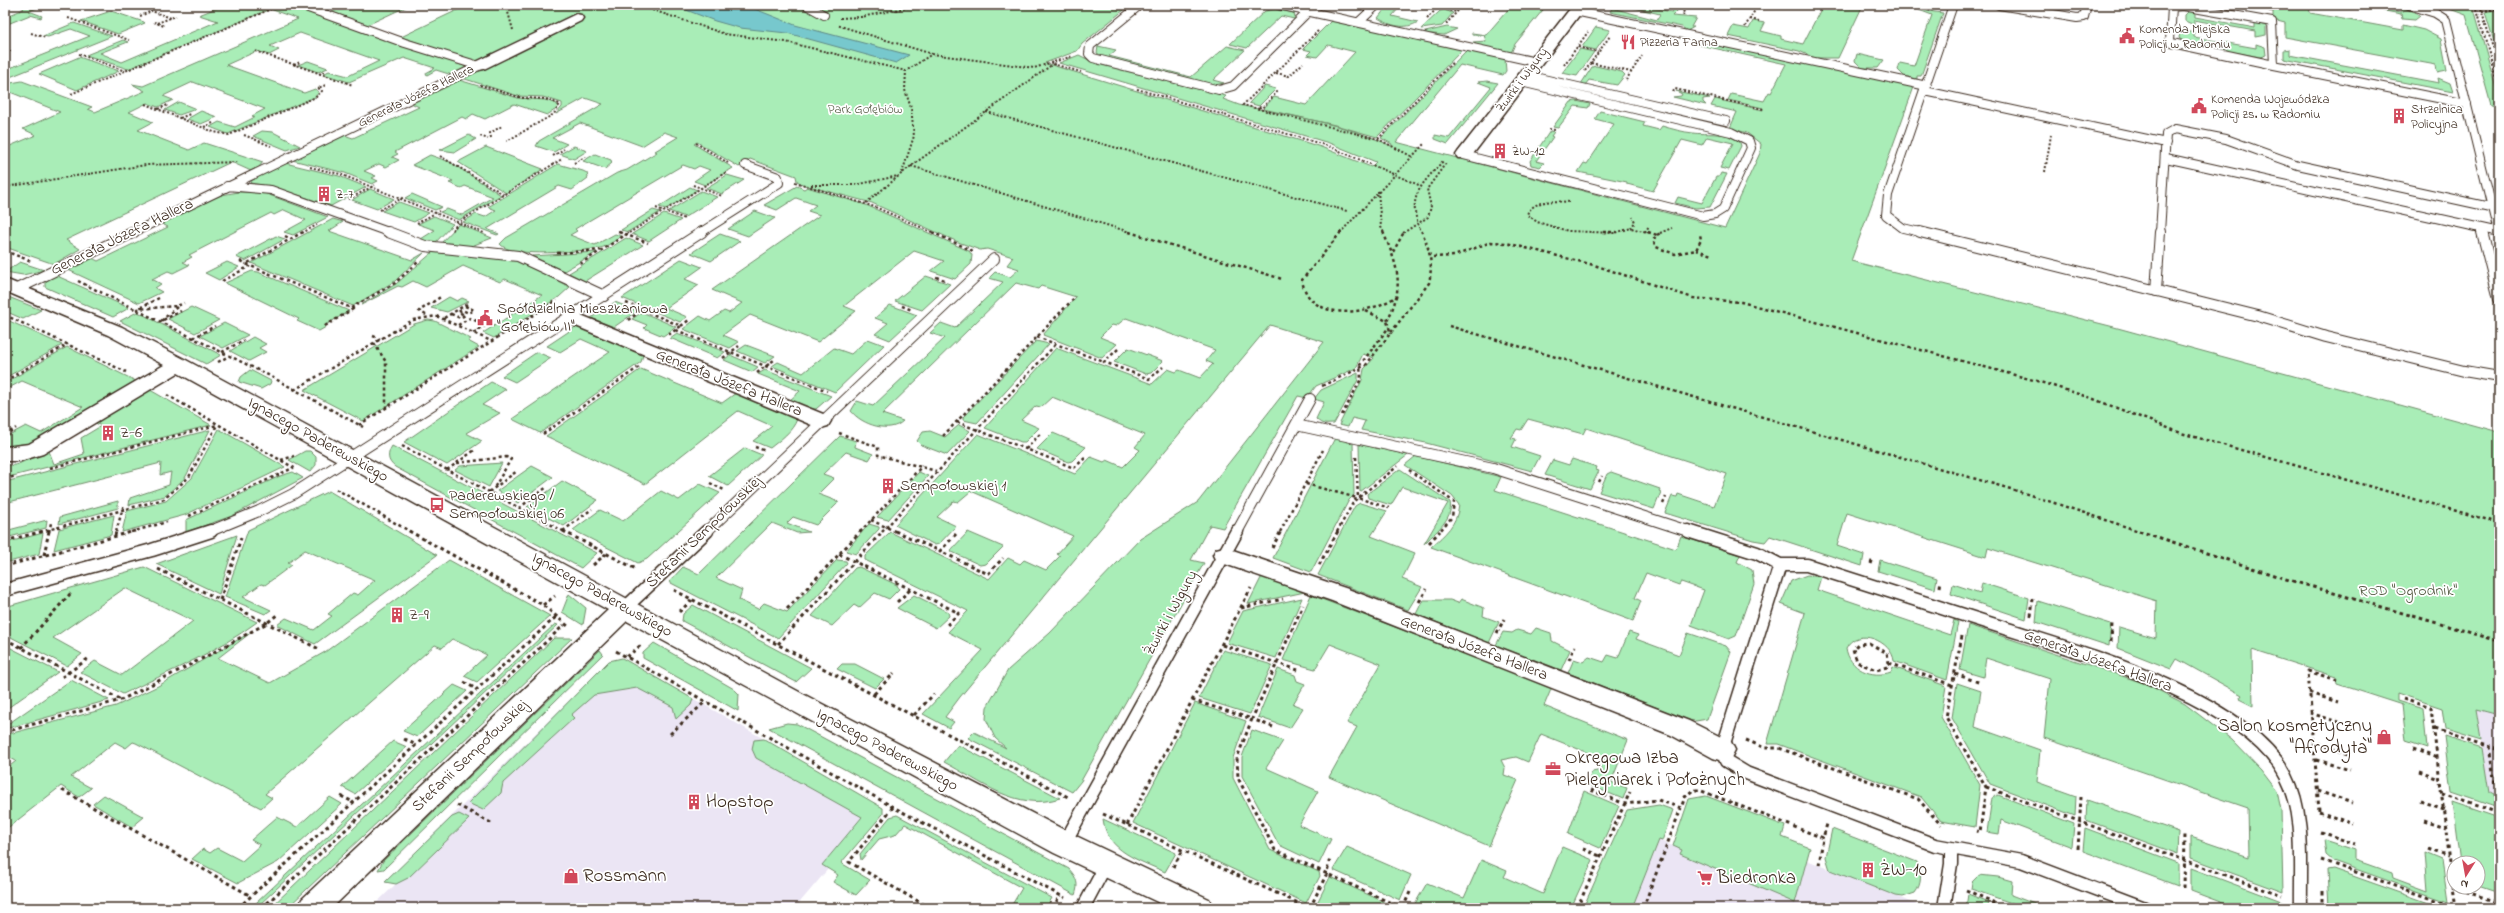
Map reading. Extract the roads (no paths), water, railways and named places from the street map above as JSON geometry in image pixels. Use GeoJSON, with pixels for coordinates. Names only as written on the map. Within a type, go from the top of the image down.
{"type":"FeatureCollection","features":[{"type":"Feature","properties":{"kind":"street","name":"Żwirki i Wigury"},"geometry":{"type":"LineString","coordinates":[[1464,155],[1524,79],[1577,8]]}},
{"type":"Feature","properties":{"kind":"street"},"geometry":{"type":"LineString","coordinates":[[479,66],[576,18]]}},
{"type":"Feature","properties":{"kind":"street","name":"Ignacego Paderewskiego"},"geometry":{"type":"LineString","coordinates":[[11,286],[115,331],[179,364],[625,608],[1064,844],[1199,908]]}},
{"type":"Feature","properties":{"kind":"street","name":"Generała Józefa Hallera"},"geometry":{"type":"LineString","coordinates":[[571,317],[652,352],[814,427]]}},
{"type":"Feature","properties":{"kind":"street"},"geometry":{"type":"LineString","coordinates":[[5,454],[20,454],[36,449],[179,364]]}},
{"type":"Feature","properties":{"kind":"street","name":"Generała Józefa Hallera"},"geometry":{"type":"LineString","coordinates":[[1224,554],[1263,566],[1680,728],[1724,741]]}},
{"type":"Feature","properties":{"kind":"street","name":"Stefanii Sempołowskiej"},"geometry":{"type":"LineString","coordinates":[[312,908],[625,608]]}},
{"type":"Feature","properties":{"kind":"lane","name":"Generała Józefa Hallera"},"geometry":{"type":"LineString","coordinates":[[300,5],[405,43],[479,66]]}},
{"type":"Feature","properties":{"kind":"lane"},"geometry":{"type":"LineString","coordinates":[[806,5],[824,14]]}},
{"type":"Feature","properties":{"kind":"lane"},"geometry":{"type":"LineString","coordinates":[[1140,5],[1090,46],[1089,54],[1093,58],[1219,90],[1233,86],[1309,11]]}},
{"type":"Feature","properties":{"kind":"lane"},"geometry":{"type":"LineString","coordinates":[[1279,5],[1536,62]]}},
{"type":"Feature","properties":{"kind":"lane"},"geometry":{"type":"LineString","coordinates":[[1360,22],[1376,5]]}},
{"type":"Feature","properties":{"kind":"lane"},"geometry":{"type":"LineString","coordinates":[[1953,5],[1926,88],[1888,195],[1886,215],[1893,222],[1918,232],[2156,291],[2402,356],[2490,377],[2499,377]]}},
{"type":"Feature","properties":{"kind":"lane"},"geometry":{"type":"LineString","coordinates":[[1999,5],[2077,18],[2084,17],[2087,5]]}},
{"type":"Feature","properties":{"kind":"lane"},"geometry":{"type":"LineString","coordinates":[[2166,158],[2499,232],[2490,207],[2467,104],[2446,20],[2435,13],[2409,5]]}},
{"type":"Feature","properties":{"kind":"lane"},"geometry":{"type":"LineString","coordinates":[[2274,65],[2272,22],[2183,6],[2172,7],[2170,40],[2172,43],[2274,65],[2467,104]]}},
{"type":"Feature","properties":{"kind":"lane"},"geometry":{"type":"LineString","coordinates":[[1577,8],[1601,17],[1926,88],[2054,119],[2166,143]]}},
{"type":"Feature","properties":{"kind":"lane","name":"Generała Józefa Hallera"},"geometry":{"type":"LineString","coordinates":[[11,286],[54,269],[479,66]]}},
{"type":"Feature","properties":{"kind":"lane"},"geometry":{"type":"LineString","coordinates":[[1524,79],[1575,86],[1726,122]]}},
{"type":"Feature","properties":{"kind":"lane"},"geometry":{"type":"LineString","coordinates":[[1464,155],[1692,214],[1710,215],[1720,212],[1723,208],[1751,148],[1749,141],[1744,137],[1731,132],[1564,92],[1524,79]]}},
{"type":"Feature","properties":{"kind":"lane"},"geometry":{"type":"LineString","coordinates":[[2156,291],[2166,158],[2166,134],[2170,131],[2185,130],[2226,139],[2298,165],[2499,209]]}},
{"type":"Feature","properties":{"kind":"lane"},"geometry":{"type":"LineString","coordinates":[[5,590],[201,536],[265,509],[315,481],[779,182],[778,177],[746,165]]}},
{"type":"Feature","properties":{"kind":"lane"},"geometry":{"type":"LineString","coordinates":[[227,186],[271,190],[434,248],[523,257],[604,296]]}},
{"type":"Feature","properties":{"kind":"lane"},"geometry":{"type":"LineString","coordinates":[[2481,229],[2499,299]]}},
{"type":"Feature","properties":{"kind":"lane","name":"Stefanii Sempołowskiej"},"geometry":{"type":"LineString","coordinates":[[625,608],[814,427],[994,259]]}},
{"type":"Feature","properties":{"kind":"lane","name":"Żwirki i Wigury"},"geometry":{"type":"LineString","coordinates":[[1064,844],[1310,399]]}},
{"type":"Feature","properties":{"kind":"lane","name":"Generała Józefa Hallera"},"geometry":{"type":"LineString","coordinates":[[1296,425],[1356,437],[1499,470],[1757,553],[1780,565],[1807,565],[2097,658],[2172,686],[2216,710],[2263,747],[2280,765],[2292,790],[2295,802],[2301,906]]}},
{"type":"Feature","properties":{"kind":"lane"},"geometry":{"type":"LineString","coordinates":[[1724,741],[1780,565]]}},
{"type":"Feature","properties":{"kind":"lane","name":"Generała Józefa Hallera"},"geometry":{"type":"LineString","coordinates":[[1724,741],[1726,761],[1746,773],[1951,849],[2021,861],[2145,908]]}},
{"type":"Feature","properties":{"kind":"lane"},"geometry":{"type":"LineString","coordinates":[[1944,908],[1951,868],[1951,849]]}},
{"type":"Feature","properties":{"kind":"lane"},"geometry":{"type":"LineString","coordinates":[[1083,907],[1107,864]]}},
{"type":"Feature","properties":{"kind":"water"},"geometry":{"type":"Polygon","coordinates":[[[673,5],[745,5],[795,25],[909,55],[896,63],[787,33],[740,28],[715,21],[673,5]]]}},
{"type":"Feature","properties":{"kind":"place","name":"Komenda Miejska Policji w Radomiu"},"geometry":{"type":"Point","coordinates":[2127,36]}},
{"type":"Feature","properties":{"kind":"place","name":"Pizzeria Farina"},"geometry":{"type":"Point","coordinates":[1628,42]}},
{"type":"Feature","properties":{"kind":"place","name":"Komenda Wojewódzka Policji zs. w Radomiu"},"geometry":{"type":"Point","coordinates":[2199,106]}},
{"type":"Feature","properties":{"kind":"place","name":"Strzelnica Policyjna"},"geometry":{"type":"Point","coordinates":[2399,116]}},
{"type":"Feature","properties":{"kind":"place","name":"ŻW-12"},"geometry":{"type":"Point","coordinates":[1500,151]}},
{"type":"Feature","properties":{"kind":"place","name":"Z-7"},"geometry":{"type":"Point","coordinates":[324,194]}},
{"type":"Feature","properties":{"kind":"place","name":"Spółdzielnia Mieszkaniowa \"Gołębiów II\""},"geometry":{"type":"Point","coordinates":[485,318]}},
{"type":"Feature","properties":{"kind":"place","name":"Z-6"},"geometry":{"type":"Point","coordinates":[108,433]}},
{"type":"Feature","properties":{"kind":"place","name":"Sempołowskiej 1"},"geometry":{"type":"Point","coordinates":[888,486]}},
{"type":"Feature","properties":{"kind":"place","name":"Paderewskiego / Sempołowskiej 06"},"geometry":{"type":"Point","coordinates":[437,505]}},
{"type":"Feature","properties":{"kind":"place","name":"Z-9"},"geometry":{"type":"Point","coordinates":[397,615]}},
{"type":"Feature","properties":{"kind":"place","name":"Salon kosmetyczny \"Afrodyta\""},"geometry":{"type":"Point","coordinates":[2384,737]}},
{"type":"Feature","properties":{"kind":"place","name":"Okręgowa Izba Pielęgniarek i Położnych"},"geometry":{"type":"Point","coordinates":[1553,769]}},
{"type":"Feature","properties":{"kind":"place","name":"Hopstop"},"geometry":{"type":"Point","coordinates":[694,802]}},
{"type":"Feature","properties":{"kind":"place","name":"ŻW-10"},"geometry":{"type":"Point","coordinates":[1868,870]}},
{"type":"Feature","properties":{"kind":"place","name":"Rossmann"},"geometry":{"type":"Point","coordinates":[571,876]}},
{"type":"Feature","properties":{"kind":"place","name":"Biedronka"},"geometry":{"type":"Point","coordinates":[1705,878]}},
{"type":"Feature","properties":{"kind":"park label","name":"Park Gołębiów"},"geometry":{"type":"Point","coordinates":[865,109]}},
{"type":"Feature","properties":{"kind":"park label","name":"ROD \"Ogrodnik\""},"geometry":{"type":"Point","coordinates":[2408,591]}}]}
